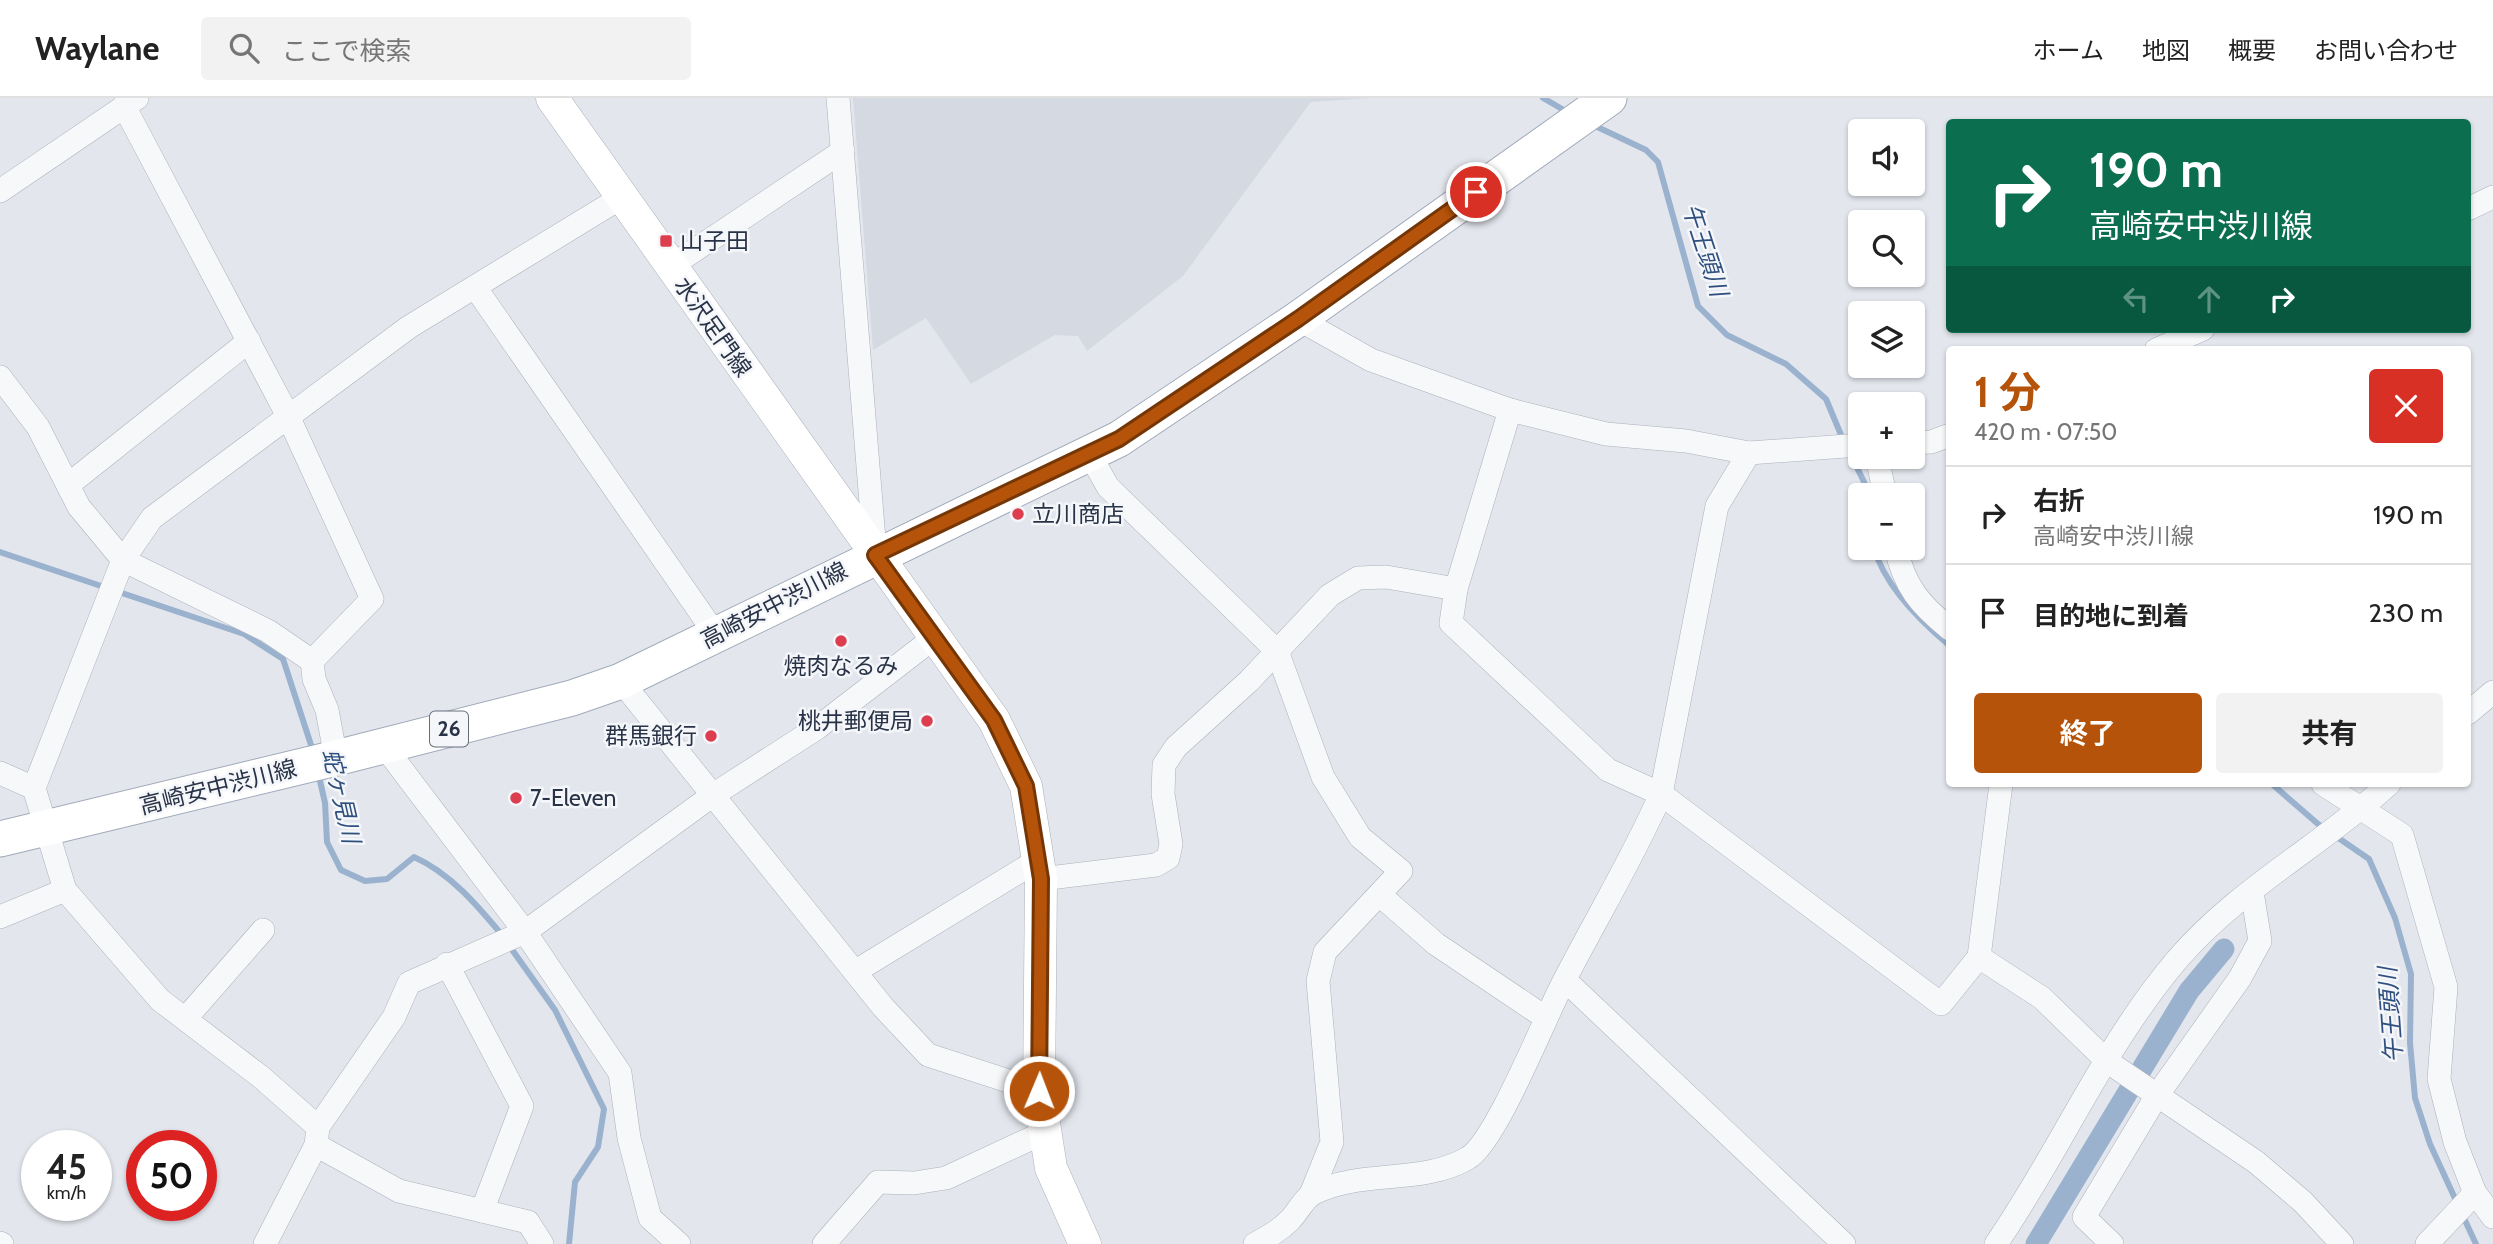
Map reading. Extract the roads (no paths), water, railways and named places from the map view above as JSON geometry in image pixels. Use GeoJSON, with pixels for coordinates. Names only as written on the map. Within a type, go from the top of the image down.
{"type":"FeatureCollection","features":[{"type":"Feature","properties":{"kind":"main road","name":"水沢足門線"},"geometry":{"type":"LineString","coordinates":[[552,98],[994,720],[1026,786],[1039,870],[1039,1091],[1051,1168],[1085,1244]]}},
{"type":"Feature","properties":{"kind":"main road","name":"高崎安中渋川線"},"geometry":{"type":"LineString","coordinates":[[0,839],[384,746],[572,698],[621,681],[875,555],[1119,439],[1298,319],[1588,113]]}},
{"type":"Feature","properties":{"kind":"street"},"geometry":{"type":"LineString","coordinates":[[838,98],[875,555]]}},
{"type":"Feature","properties":{"kind":"street"},"geometry":{"type":"LineString","coordinates":[[0,191],[131,102],[288,416],[372,599],[312,661]]}},
{"type":"Feature","properties":{"kind":"street"},"geometry":{"type":"LineString","coordinates":[[671,266],[843,151]]}},
{"type":"Feature","properties":{"kind":"street"},"geometry":{"type":"LineString","coordinates":[[542,1244],[528,1222],[399,1191],[317,1136],[261,1077],[160,1000],[65,890],[49,828],[34,788],[123,560],[152,518],[409,327],[622,197]]}},
{"type":"Feature","properties":{"kind":"street"},"geometry":{"type":"LineString","coordinates":[[2471,208],[2493,197]]}},
{"type":"Feature","properties":{"kind":"street"},"geometry":{"type":"LineString","coordinates":[[475,287],[716,635]]}},
{"type":"Feature","properties":{"kind":"street"},"geometry":{"type":"LineString","coordinates":[[1298,319],[1371,360],[1510,410],[1606,434],[1686,441],[1749,453],[1848,446]]}},
{"type":"Feature","properties":{"kind":"street"},"geometry":{"type":"LineString","coordinates":[[2166,346],[2194,333]]}},
{"type":"Feature","properties":{"kind":"street"},"geometry":{"type":"LineString","coordinates":[[68,485],[249,341]]}},
{"type":"Feature","properties":{"kind":"street"},"geometry":{"type":"LineString","coordinates":[[0,377],[38,426],[79,507],[123,560],[268,631],[312,661],[314,679],[327,710],[336,758]]}},
{"type":"Feature","properties":{"kind":"street"},"geometry":{"type":"LineString","coordinates":[[1510,410],[1456,589],[1451,623],[1608,770],[1661,794],[1941,1004],[1979,957],[2001,787]]}},
{"type":"Feature","properties":{"kind":"street"},"geometry":{"type":"LineString","coordinates":[[1925,442],[1946,436]]}},
{"type":"Feature","properties":{"kind":"street"},"geometry":{"type":"LineString","coordinates":[[1089,453],[1108,487],[1277,651],[1323,777],[1360,837],[1401,871],[1325,952],[1318,981],[1332,1142],[1311,1194],[1274,1234],[1255,1244]]}},
{"type":"Feature","properties":{"kind":"street"},"geometry":{"type":"LineString","coordinates":[[1311,1194],[1355,1180],[1433,1172],[1471,1157],[1496,1124],[1565,980],[1647,827],[1661,794],[1717,506],[1749,453]]}},
{"type":"Feature","properties":{"kind":"street"},"geometry":{"type":"LineString","coordinates":[[1899,560],[1921,606],[1946,626]]}},
{"type":"Feature","properties":{"kind":"street"},"geometry":{"type":"LineString","coordinates":[[856,971],[1039,870],[1156,865],[1168,858],[1171,844],[1163,794],[1164,765],[1176,747],[1249,681],[1330,594],[1358,578],[1386,577],[1456,589]]}},
{"type":"Feature","properties":{"kind":"street"},"geometry":{"type":"LineString","coordinates":[[265,1244],[317,1136],[394,1017],[409,983],[525,932],[713,795],[817,728],[935,637]]}},
{"type":"Feature","properties":{"kind":"street"},"geometry":{"type":"LineString","coordinates":[[621,681],[883,1007],[928,1055],[1039,1091]]}},
{"type":"Feature","properties":{"kind":"street"},"geometry":{"type":"LineString","coordinates":[[2471,710],[2493,692]]}},
{"type":"Feature","properties":{"kind":"street"},"geometry":{"type":"LineString","coordinates":[[384,746],[525,932],[620,1073],[629,1138],[650,1218],[679,1244]]}},
{"type":"Feature","properties":{"kind":"street"},"geometry":{"type":"LineString","coordinates":[[0,773],[34,788]]}},
{"type":"Feature","properties":{"kind":"street"},"geometry":{"type":"LineString","coordinates":[[2328,787],[2402,835],[2446,986],[2439,1079],[2471,1198],[2493,1217]]}},
{"type":"Feature","properties":{"kind":"street"},"geometry":{"type":"LineString","coordinates":[[1996,1244],[2025,1203],[2145,1002],[2175,962],[2203,931],[2386,787]]}},
{"type":"Feature","properties":{"kind":"street"},"geometry":{"type":"LineString","coordinates":[[0,917],[65,890]]}},
{"type":"Feature","properties":{"kind":"street"},"geometry":{"type":"LineString","coordinates":[[2112,1244],[2084,1217],[2156,1097],[2240,978],[2260,941],[2252,892]]}},
{"type":"Feature","properties":{"kind":"street"},"geometry":{"type":"LineString","coordinates":[[1381,895],[1436,944],[1546,1018]]}},
{"type":"Feature","properties":{"kind":"street"},"geometry":{"type":"LineString","coordinates":[[186,1018],[263,930]]}},
{"type":"Feature","properties":{"kind":"street"},"geometry":{"type":"LineString","coordinates":[[1979,957],[2042,998],[2108,1062],[2156,1097],[2256,1162],[2303,1202],[2342,1244]]}},
{"type":"Feature","properties":{"kind":"street"},"geometry":{"type":"LineString","coordinates":[[447,964],[522,1106],[482,1211]]}},
{"type":"Feature","properties":{"kind":"street"},"geometry":{"type":"LineString","coordinates":[[1565,980],[1844,1244]]}},
{"type":"Feature","properties":{"kind":"street"},"geometry":{"type":"LineString","coordinates":[[824,1244],[878,1182],[914,1183],[946,1178],[1045,1132]]}},
{"type":"Feature","properties":{"kind":"street"},"geometry":{"type":"LineString","coordinates":[[2427,1244],[2471,1198]]}},
{"type":"Feature","properties":{"kind":"waterway","name":"午王頭川"},"geometry":{"type":"LineString","coordinates":[[1543,98],[1569,113]]}},
{"type":"Feature","properties":{"kind":"waterway","name":"午王頭川"},"geometry":{"type":"LineString","coordinates":[[1591,124],[1646,150],[1658,162],[1698,306],[1727,335],[1786,364],[1826,399],[1844,442]]}},
{"type":"Feature","properties":{"kind":"waterway","name":"午王頭川"},"geometry":{"type":"LineString","coordinates":[[1858,469],[1865,483]]}},
{"type":"Feature","properties":{"kind":"waterway","name":"蛇ヶ見川"},"geometry":{"type":"LineString","coordinates":[[0,552],[244,634],[283,659],[313,751]]}},
{"type":"Feature","properties":{"kind":"waterway","name":"午王頭川"},"geometry":{"type":"LineString","coordinates":[[1878,560],[1905,602],[1946,642]]}},
{"type":"Feature","properties":{"kind":"waterway","name":"蛇ヶ見川"},"geometry":{"type":"LineString","coordinates":[[318,772],[325,803],[327,842],[341,870],[365,881],[387,879],[414,857],[451,881],[473,901],[502,935]]}},
{"type":"Feature","properties":{"kind":"waterway","name":"午王頭川"},"geometry":{"type":"LineString","coordinates":[[2275,787],[2318,824],[2369,859],[2395,918],[2411,974],[2410,1043],[2415,1098],[2430,1144],[2458,1205]]}},
{"type":"Feature","properties":{"kind":"waterway","name":"蛇ヶ見川"},"geometry":{"type":"LineString","coordinates":[[508,944],[555,1010],[604,1109],[598,1147],[575,1182],[569,1244]]}},
{"type":"Feature","properties":{"kind":"waterway"},"geometry":{"type":"LineString","coordinates":[[2036,1244],[2189,991],[2224,949]]}},
{"type":"Feature","properties":{"kind":"waterway","name":"午王頭川"},"geometry":{"type":"LineString","coordinates":[[2462,1214],[2476,1244]]}},
{"type":"Feature","properties":{"kind":"place","name":"山子田"},"geometry":{"type":"Point","coordinates":[666,241]}},
{"type":"Feature","properties":{"kind":"place","name":"立川商店"},"geometry":{"type":"Point","coordinates":[1018,514]}},
{"type":"Feature","properties":{"kind":"place","name":"焼肉なるみ"},"geometry":{"type":"Point","coordinates":[841,641]}},
{"type":"Feature","properties":{"kind":"place","name":"桃井郵便局"},"geometry":{"type":"Point","coordinates":[927,721]}},
{"type":"Feature","properties":{"kind":"place","name":"群馬銀行"},"geometry":{"type":"Point","coordinates":[711,736]}},
{"type":"Feature","properties":{"kind":"place","name":"7-Eleven"},"geometry":{"type":"Point","coordinates":[516,798]}}]}
